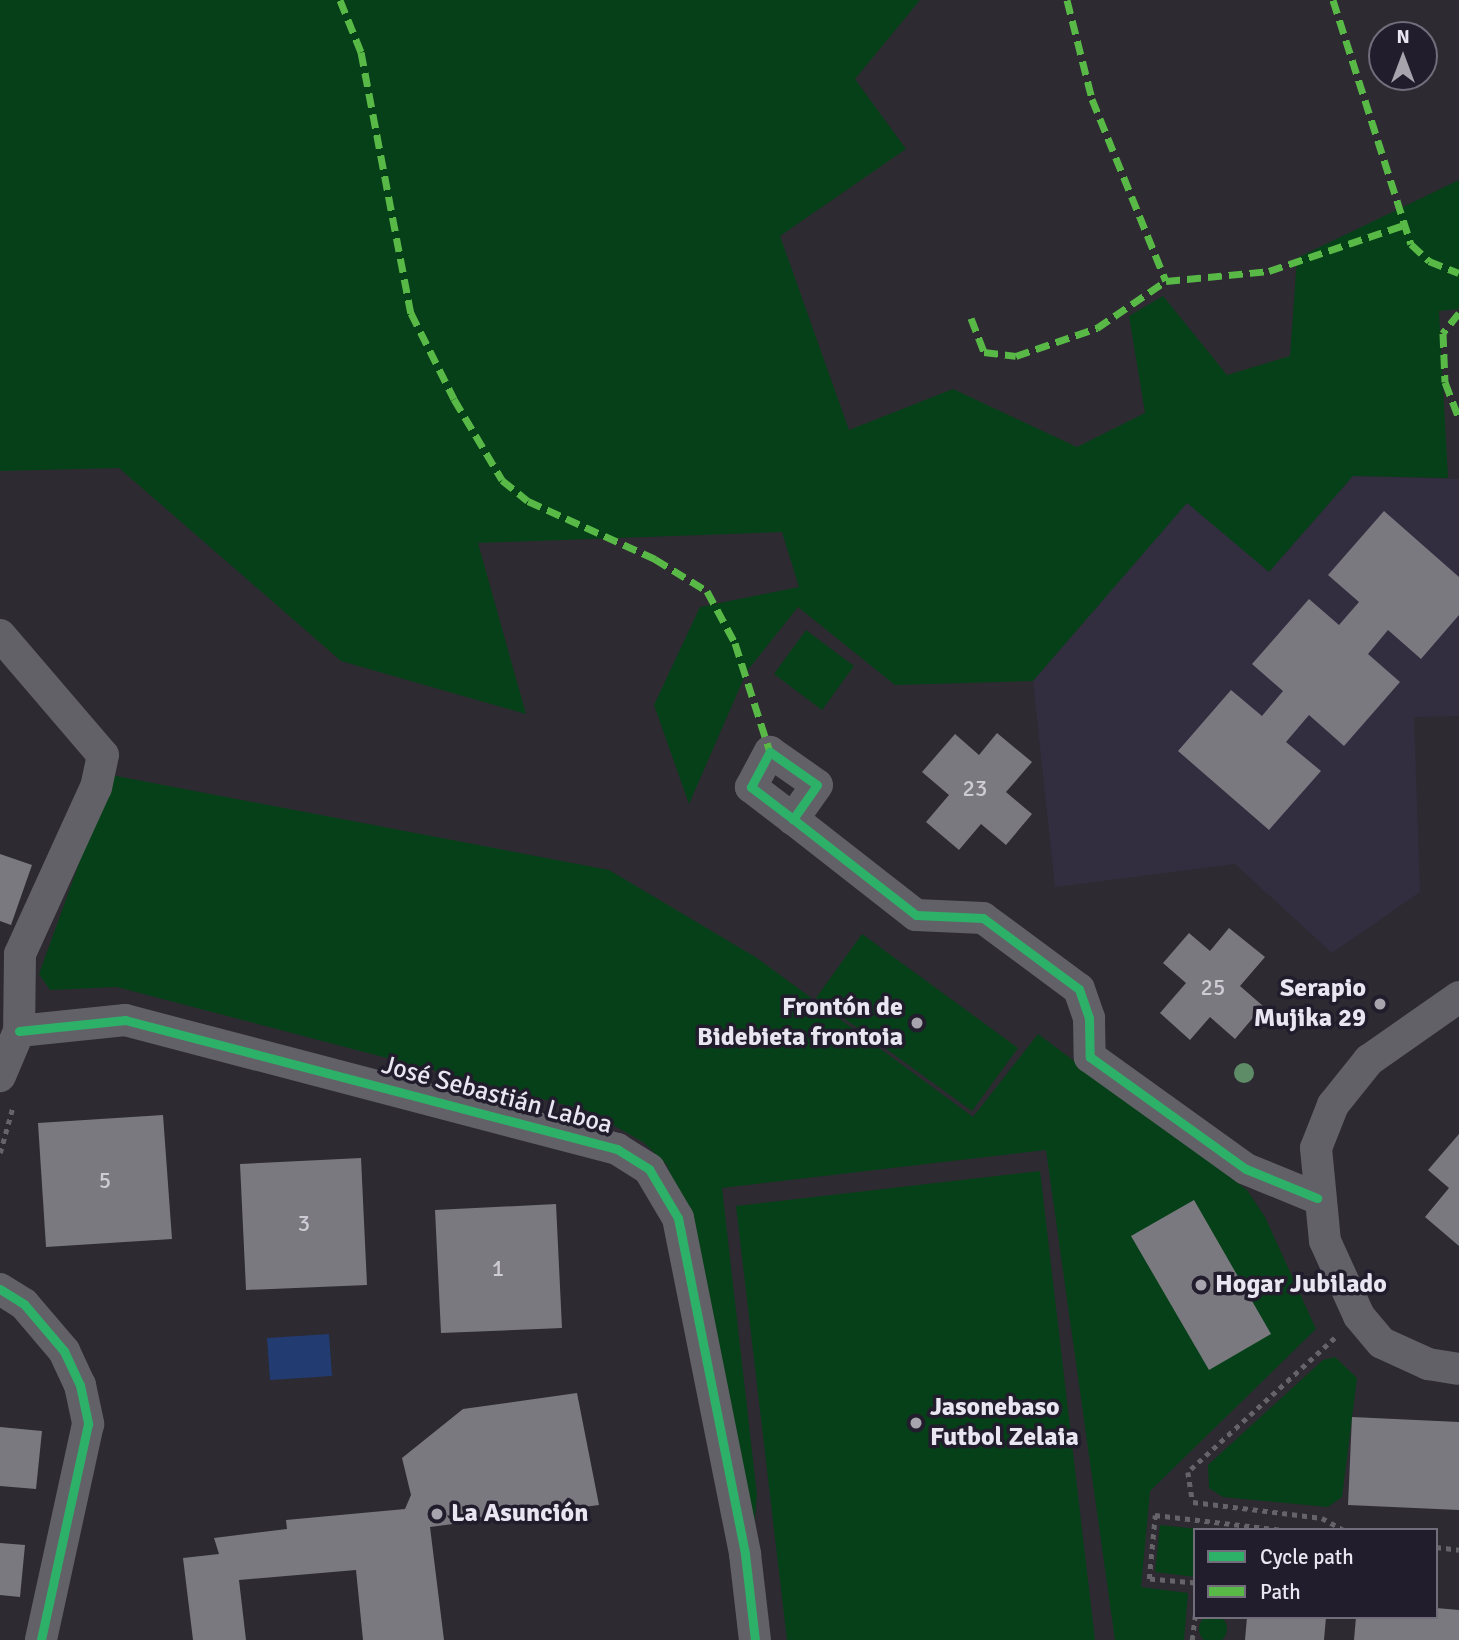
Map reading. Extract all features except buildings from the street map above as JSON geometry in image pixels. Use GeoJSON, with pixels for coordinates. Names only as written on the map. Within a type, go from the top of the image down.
{"type":"FeatureCollection","features":[{"type":"Feature","properties":{"kind":"street"},"geometry":{"type":"LineString","coordinates":[[0,635],[103,754],[96,787],[20,954],[19,1031],[8,1087]]}},
{"type":"Feature","properties":{"kind":"street"},"geometry":{"type":"LineString","coordinates":[[793,820],[916,915],[983,918],[1079,989],[1089,1018],[1090,1057],[1246,1168],[1317,1198]]}},
{"type":"Feature","properties":{"kind":"street"},"geometry":{"type":"LineString","coordinates":[[1459,997],[1369,1060],[1333,1105],[1316,1148],[1317,1198],[1337,1276],[1359,1316],[1382,1343],[1428,1364],[1459,1369]]}},
{"type":"Feature","properties":{"kind":"street","name":"José Sebastián Laboa"},"geometry":{"type":"LineString","coordinates":[[19,1031],[125,1020],[617,1149],[649,1168],[678,1218],[745,1554],[755,1640]]}},
{"type":"Feature","properties":{"kind":"street"},"geometry":{"type":"LineString","coordinates":[[0,1289],[24,1304],[64,1351],[80,1385],[88,1424],[41,1640]]}},
{"type":"Feature","properties":{"kind":"path"},"geometry":{"type":"LineString","coordinates":[[0,1153],[8,1087]]}},
{"type":"Feature","properties":{"kind":"path"},"geometry":{"type":"LineString","coordinates":[[1340,1528],[1322,1518],[1193,1502],[1188,1472],[1359,1316]]}},
{"type":"Feature","properties":{"kind":"path"},"geometry":{"type":"LineString","coordinates":[[1193,1583],[1149,1579],[1155,1515],[1266,1528]]}},
{"type":"Feature","properties":{"kind":"path"},"geometry":{"type":"LineString","coordinates":[[1438,1547],[1459,1550]]}},
{"type":"Feature","properties":{"kind":"path"},"geometry":{"type":"LineString","coordinates":[[1192,1640],[1195,1619]]}},
{"type":"Feature","properties":{"kind":"shaded area"},"geometry":{"type":"Polygon","coordinates":[[[1353,476],[1459,479],[1459,716],[1414,717],[1420,892],[1332,953],[1235,864],[1055,887],[1033,681],[1187,502],[1269,572],[1353,476]]]}},
{"type":"Feature","properties":{"kind":"green space"},"geometry":{"type":"Polygon","coordinates":[[[0,0],[920,0],[855,79],[906,149],[780,236],[849,430],[953,389],[1077,447],[1145,413],[1129,316],[1163,296],[1227,375],[1290,356],[1297,258],[1459,180],[1459,309],[1439,311],[1448,478],[1353,476],[1269,572],[1187,503],[1033,681],[895,685],[798,607],[747,671],[689,804],[654,705],[700,607],[799,587],[782,532],[478,543],[526,714],[341,661],[119,468],[0,471],[0,0]]]}},
{"type":"Feature","properties":{"kind":"green space"},"geometry":{"type":"Polygon","coordinates":[[[806,630],[854,666],[822,710],[774,674],[806,630]]]}},
{"type":"Feature","properties":{"kind":"green space"},"geometry":{"type":"Polygon","coordinates":[[[111,775],[609,870],[757,958],[973,1117],[1038,1034],[1247,1190],[1265,1217],[1316,1329],[1150,1491],[1141,1587],[1188,1593],[1184,1640],[1115,1640],[1046,1150],[722,1188],[757,1495],[754,1528],[694,1242],[667,1165],[643,1142],[588,1111],[117,987],[50,990],[39,974],[111,775]]]}},
{"type":"Feature","properties":{"kind":"green space","name":"Frontón de Bidebieta frontoia"},"geometry":{"type":"Polygon","coordinates":[[[862,934],[1018,1048],[972,1111],[816,998],[862,934]]]}},
{"type":"Feature","properties":{"kind":"green space","name":"Jasonebaso Futbol Zelaia"},"geometry":{"type":"Polygon","coordinates":[[[1040,1171],[1095,1640],[787,1640],[736,1206],[1040,1171]]]}},
{"type":"Feature","properties":{"kind":"green space"},"geometry":{"type":"Polygon","coordinates":[[[1335,1357],[1357,1378],[1342,1497],[1328,1507],[1223,1497],[1209,1488],[1208,1465],[1323,1360],[1335,1357]]]}},
{"type":"Feature","properties":{"kind":"green space"},"geometry":{"type":"Polygon","coordinates":[[[1160,1525],[1193,1529],[1193,1577],[1155,1572],[1160,1525]]]}},
{"type":"Feature","properties":{"kind":"green space"},"geometry":{"type":"Polygon","coordinates":[[[1203,1619],[1223,1619],[1226,1634],[1220,1641],[1206,1641],[1200,1634],[1203,1619]]]}},
{"type":"Feature","properties":{"kind":"water"},"geometry":{"type":"Polygon","coordinates":[[[329,1334],[332,1376],[270,1380],[267,1338],[329,1334]]]}},
{"type":"Feature","properties":{"kind":"marked path"},"geometry":{"type":"LineString","coordinates":[[340,0],[361,52],[411,313],[454,399],[502,480],[528,501],[655,559],[707,591],[735,643],[770,752]]}},
{"type":"Feature","properties":{"kind":"marked path"},"geometry":{"type":"LineString","coordinates":[[1067,0],[1092,99],[1166,281]]}},
{"type":"Feature","properties":{"kind":"marked path"},"geometry":{"type":"LineString","coordinates":[[1333,0],[1411,244],[1429,261],[1459,273]]}},
{"type":"Feature","properties":{"kind":"marked path"},"geometry":{"type":"LineString","coordinates":[[971,318],[984,352],[1016,356],[1097,328],[1166,281],[1269,271],[1404,225]]}},
{"type":"Feature","properties":{"kind":"marked path"},"geometry":{"type":"LineString","coordinates":[[1459,313],[1443,333],[1445,382],[1459,419]]}},
{"type":"Feature","properties":{"kind":"cycle path"},"geometry":{"type":"LineString","coordinates":[[793,819],[751,787],[770,752],[817,785],[793,819],[916,915],[983,918],[1079,989],[1089,1018],[1090,1057],[1246,1169],[1317,1198]]}},
{"type":"Feature","properties":{"kind":"cycle path"},"geometry":{"type":"LineString","coordinates":[[19,1031],[125,1020],[617,1149],[649,1169],[678,1218],[745,1554],[755,1640]]}},
{"type":"Feature","properties":{"kind":"cycle path"},"geometry":{"type":"LineString","coordinates":[[0,1289],[24,1304],[64,1351],[80,1385],[88,1424],[41,1640]]}},
{"type":"Feature","properties":{"kind":"place","name":"Serapio Mujika 29"},"geometry":{"type":"Point","coordinates":[1380,1004]}},
{"type":"Feature","properties":{"kind":"place","name":"Frontón de Bidebieta frontoia"},"geometry":{"type":"Point","coordinates":[917,1023]}},
{"type":"Feature","properties":{"kind":"place","name":"Hogar Jubilado"},"geometry":{"type":"Point","coordinates":[1201,1285]}},
{"type":"Feature","properties":{"kind":"place","name":"Jasonebaso Futbol Zelaia"},"geometry":{"type":"Point","coordinates":[916,1423]}},
{"type":"Feature","properties":{"kind":"place","name":"La Asunción"},"geometry":{"type":"Point","coordinates":[437,1514]}}]}
